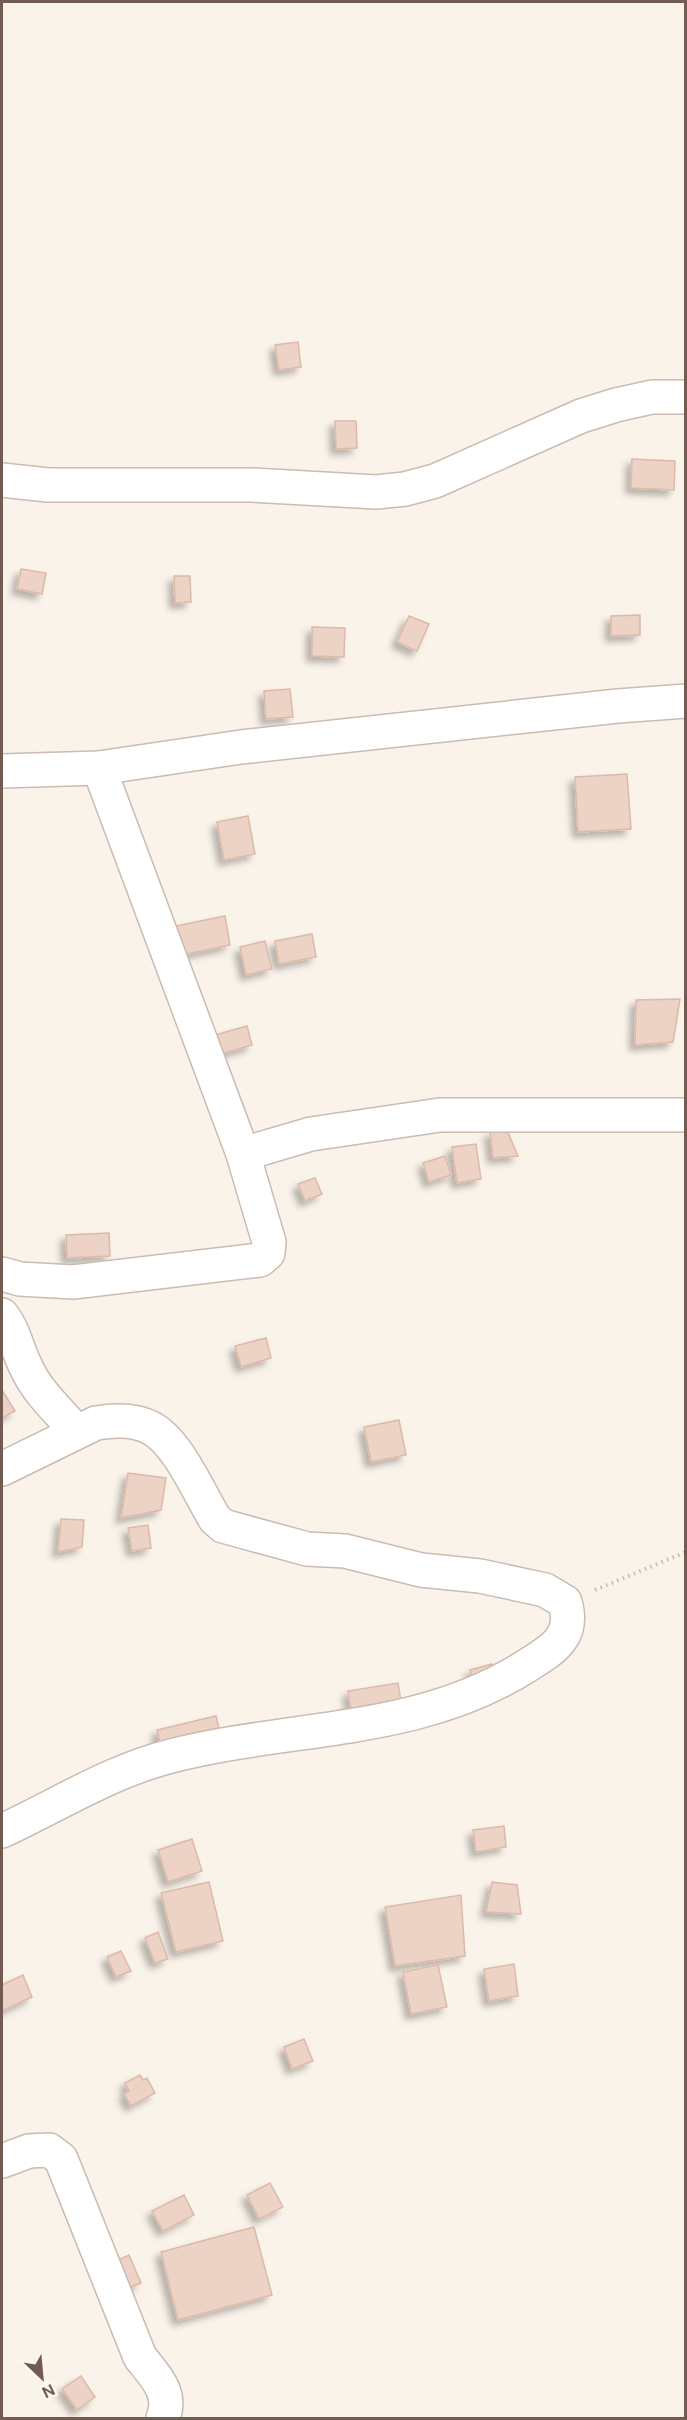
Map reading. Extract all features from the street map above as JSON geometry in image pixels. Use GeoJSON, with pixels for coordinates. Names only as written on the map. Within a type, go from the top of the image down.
{"type":"FeatureCollection","features":[{"type":"Feature","properties":{"kind":"street"},"geometry":{"type":"LineString","coordinates":[[2,480],[48,484],[252,485],[376,492],[405,489],[435,481],[581,416],[652,397],[686,397]]}},
{"type":"Feature","properties":{"kind":"street"},"geometry":{"type":"LineString","coordinates":[[2,771],[99,768],[241,747],[618,706],[686,701]]}},
{"type":"Feature","properties":{"kind":"street"},"geometry":{"type":"LineString","coordinates":[[2,1274],[29,1280],[73,1282],[260,1260],[268,1253],[269,1242],[243,1154],[99,768]]}},
{"type":"Feature","properties":{"kind":"street"},"geometry":{"type":"LineString","coordinates":[[243,1154],[310,1134],[440,1115],[686,1115]]}},
{"type":"Feature","properties":{"kind":"street"},"geometry":{"type":"LineString","coordinates":[[2,1315],[10,1325],[24,1363],[38,1388],[76,1431]]}},
{"type":"Feature","properties":{"kind":"street"},"geometry":{"type":"LineString","coordinates":[[2,1468],[96,1423],[112,1420],[141,1424],[153,1428],[176,1453],[215,1519],[231,1529],[307,1549],[345,1551],[421,1570],[480,1576],[545,1590],[564,1602],[569,1617],[566,1633],[549,1652],[507,1678],[459,1700],[359,1725],[269,1737],[156,1760],[80,1791],[2,1831]]}},
{"type":"Feature","properties":{"kind":"street"},"geometry":{"type":"LineString","coordinates":[[2,2161],[29,2151],[49,2150],[61,2159],[140,2357],[167,2396],[163,2418]]}},
{"type":"Feature","properties":{"kind":"path"},"geometry":{"type":"LineString","coordinates":[[564,1602],[686,1552]]}},
{"type":"Feature","properties":{"kind":"building"},"geometry":{"type":"Polygon","coordinates":[[[298,342],[301,367],[279,370],[275,345],[298,342]]]}},
{"type":"Feature","properties":{"kind":"building"},"geometry":{"type":"Polygon","coordinates":[[[335,421],[356,421],[357,448],[336,449],[335,421]]]}},
{"type":"Feature","properties":{"kind":"building"},"geometry":{"type":"Polygon","coordinates":[[[632,459],[675,461],[674,490],[631,488],[632,459]]]}},
{"type":"Feature","properties":{"kind":"building"},"geometry":{"type":"Polygon","coordinates":[[[21,569],[46,573],[42,594],[17,589],[21,569]]]}},
{"type":"Feature","properties":{"kind":"building"},"geometry":{"type":"Polygon","coordinates":[[[174,576],[190,576],[191,602],[175,603],[174,576]]]}},
{"type":"Feature","properties":{"kind":"building"},"geometry":{"type":"Polygon","coordinates":[[[640,615],[640,635],[611,636],[611,616],[640,615]]]}},
{"type":"Feature","properties":{"kind":"building"},"geometry":{"type":"Polygon","coordinates":[[[409,616],[429,624],[417,651],[397,642],[409,616]]]}},
{"type":"Feature","properties":{"kind":"building"},"geometry":{"type":"Polygon","coordinates":[[[312,627],[345,628],[344,657],[312,656],[312,627]]]}},
{"type":"Feature","properties":{"kind":"building"},"geometry":{"type":"Polygon","coordinates":[[[290,689],[293,717],[266,719],[264,691],[290,689]]]}},
{"type":"Feature","properties":{"kind":"building"},"geometry":{"type":"Polygon","coordinates":[[[627,774],[631,829],[578,832],[575,777],[627,774]]]}},
{"type":"Feature","properties":{"kind":"building"},"geometry":{"type":"Polygon","coordinates":[[[248,816],[255,854],[224,860],[217,822],[248,816]]]}},
{"type":"Feature","properties":{"kind":"building"},"geometry":{"type":"Polygon","coordinates":[[[225,916],[230,945],[182,955],[176,926],[225,916]]]}},
{"type":"Feature","properties":{"kind":"building"},"geometry":{"type":"Polygon","coordinates":[[[312,934],[316,957],[279,964],[275,941],[312,934]]]}},
{"type":"Feature","properties":{"kind":"building"},"geometry":{"type":"Polygon","coordinates":[[[265,941],[272,969],[246,975],[240,947],[265,941]]]}},
{"type":"Feature","properties":{"kind":"building"},"geometry":{"type":"Polygon","coordinates":[[[680,999],[673,1042],[635,1045],[636,1000],[680,999]]]}},
{"type":"Feature","properties":{"kind":"building"},"geometry":{"type":"Polygon","coordinates":[[[247,1026],[252,1045],[221,1054],[215,1035],[247,1026]]]}},
{"type":"Feature","properties":{"kind":"building"},"geometry":{"type":"Polygon","coordinates":[[[507,1130],[518,1156],[493,1158],[490,1132],[507,1130]]]}},
{"type":"Feature","properties":{"kind":"building"},"geometry":{"type":"Polygon","coordinates":[[[476,1144],[481,1179],[457,1183],[452,1147],[476,1144]]]}},
{"type":"Feature","properties":{"kind":"building"},"geometry":{"type":"Polygon","coordinates":[[[445,1156],[451,1175],[429,1182],[423,1163],[445,1156]]]}},
{"type":"Feature","properties":{"kind":"building"},"geometry":{"type":"Polygon","coordinates":[[[315,1178],[322,1194],[305,1201],[298,1184],[315,1178]]]}},
{"type":"Feature","properties":{"kind":"building"},"geometry":{"type":"Polygon","coordinates":[[[109,1233],[110,1256],[67,1258],[66,1235],[109,1233]]]}},
{"type":"Feature","properties":{"kind":"building"},"geometry":{"type":"Polygon","coordinates":[[[266,1338],[271,1358],[241,1367],[235,1346],[266,1338]]]}},
{"type":"Feature","properties":{"kind":"building"},"geometry":{"type":"Polygon","coordinates":[[[2,1390],[15,1411],[2,1418],[2,1390]]]}},
{"type":"Feature","properties":{"kind":"building"},"geometry":{"type":"Polygon","coordinates":[[[399,1420],[406,1455],[371,1462],[364,1427],[399,1420]]]}},
{"type":"Feature","properties":{"kind":"building"},"geometry":{"type":"Polygon","coordinates":[[[128,1473],[166,1478],[161,1510],[121,1518],[128,1473]]]}},
{"type":"Feature","properties":{"kind":"building"},"geometry":{"type":"Polygon","coordinates":[[[61,1519],[84,1520],[82,1547],[58,1552],[61,1519]]]}},
{"type":"Feature","properties":{"kind":"building"},"geometry":{"type":"Polygon","coordinates":[[[148,1525],[151,1548],[132,1551],[128,1528],[148,1525]]]}},
{"type":"Feature","properties":{"kind":"building"},"geometry":{"type":"Polygon","coordinates":[[[492,1664],[496,1680],[474,1685],[470,1670],[492,1664]]]}},
{"type":"Feature","properties":{"kind":"building"},"geometry":{"type":"Polygon","coordinates":[[[398,1683],[402,1708],[352,1716],[348,1691],[398,1683]]]}},
{"type":"Feature","properties":{"kind":"building"},"geometry":{"type":"Polygon","coordinates":[[[216,1716],[221,1737],[162,1751],[157,1730],[216,1716]]]}},
{"type":"Feature","properties":{"kind":"building"},"geometry":{"type":"Polygon","coordinates":[[[504,1826],[506,1847],[476,1852],[473,1830],[504,1826]]]}},
{"type":"Feature","properties":{"kind":"building"},"geometry":{"type":"Polygon","coordinates":[[[192,1839],[202,1871],[168,1882],[158,1850],[192,1839]]]}},
{"type":"Feature","properties":{"kind":"building"},"geometry":{"type":"Polygon","coordinates":[[[209,1882],[223,1941],[176,1952],[161,1893],[209,1882]]]}},
{"type":"Feature","properties":{"kind":"building"},"geometry":{"type":"Polygon","coordinates":[[[492,1882],[517,1885],[521,1914],[486,1912],[492,1882]]]}},
{"type":"Feature","properties":{"kind":"building"},"geometry":{"type":"Polygon","coordinates":[[[461,1895],[465,1956],[395,1966],[385,1907],[461,1895]]]}},
{"type":"Feature","properties":{"kind":"building"},"geometry":{"type":"Polygon","coordinates":[[[158,1932],[168,1959],[155,1963],[145,1938],[158,1932]]]}},
{"type":"Feature","properties":{"kind":"building"},"geometry":{"type":"Polygon","coordinates":[[[121,1951],[131,1971],[116,1977],[107,1957],[121,1951]]]}},
{"type":"Feature","properties":{"kind":"building"},"geometry":{"type":"Polygon","coordinates":[[[514,1964],[518,1996],[489,2001],[484,1969],[514,1964]]]}},
{"type":"Feature","properties":{"kind":"building"},"geometry":{"type":"Polygon","coordinates":[[[438,1965],[447,2007],[411,2014],[403,1972],[438,1965]]]}},
{"type":"Feature","properties":{"kind":"building"},"geometry":{"type":"Polygon","coordinates":[[[23,1975],[32,1997],[2,2011],[2,1985],[23,1975]]]}},
{"type":"Feature","properties":{"kind":"building"},"geometry":{"type":"Polygon","coordinates":[[[304,2039],[313,2061],[292,2069],[284,2047],[304,2039]]]}},
{"type":"Feature","properties":{"kind":"building"},"geometry":{"type":"Polygon","coordinates":[[[140,2075],[143,2080],[147,2078],[155,2093],[131,2106],[124,2094],[129,2091],[125,2083],[140,2075]]]}},
{"type":"Feature","properties":{"kind":"building"},"geometry":{"type":"Polygon","coordinates":[[[270,2183],[283,2207],[259,2219],[247,2195],[270,2183]]]}},
{"type":"Feature","properties":{"kind":"building"},"geometry":{"type":"Polygon","coordinates":[[[184,2195],[194,2215],[163,2231],[152,2211],[184,2195]]]}},
{"type":"Feature","properties":{"kind":"building"},"geometry":{"type":"Polygon","coordinates":[[[254,2227],[272,2295],[178,2320],[161,2252],[254,2227]]]}},
{"type":"Feature","properties":{"kind":"building"},"geometry":{"type":"Polygon","coordinates":[[[129,2255],[141,2283],[121,2291],[110,2264],[129,2255]]]}},
{"type":"Feature","properties":{"kind":"building"},"geometry":{"type":"Polygon","coordinates":[[[81,2376],[95,2397],[77,2410],[62,2389],[81,2376]]]}}]}
